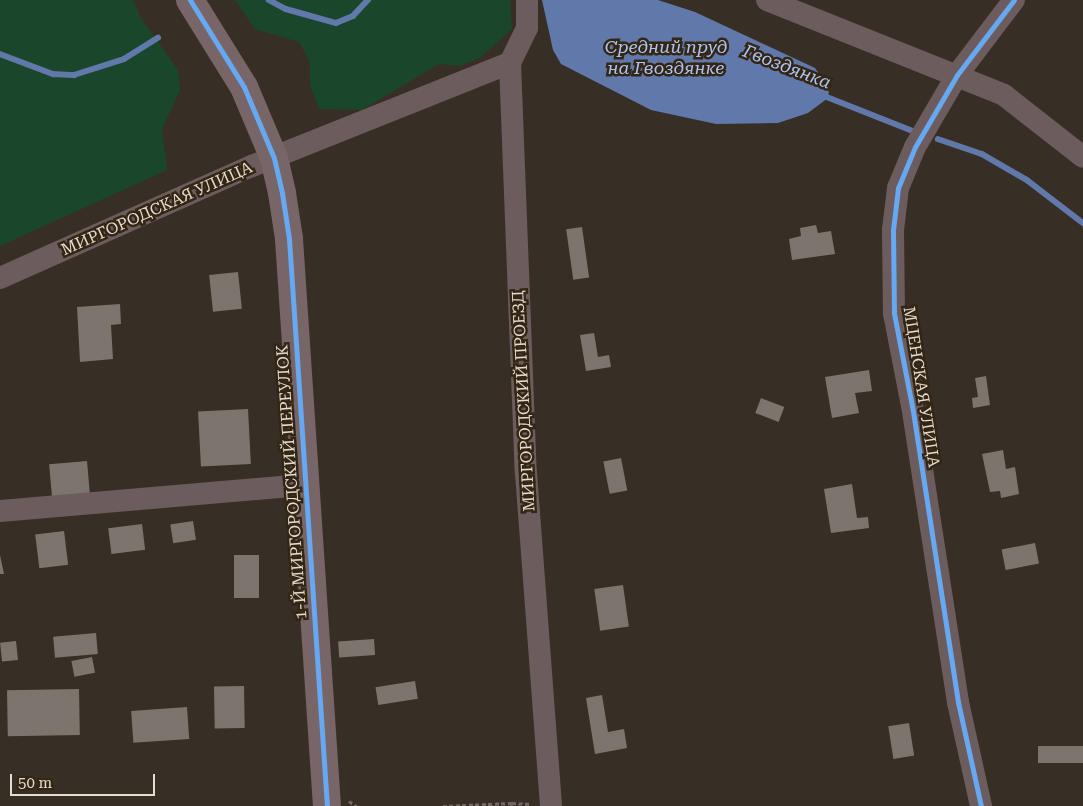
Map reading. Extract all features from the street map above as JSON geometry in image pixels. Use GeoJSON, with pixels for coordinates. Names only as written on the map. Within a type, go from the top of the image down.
{"type":"FeatureCollection","features":[{"type":"Feature","properties":{"kind":"street","name":"1-Й МИРГОРОДСКИЙ ПЕРЕУЛОК"},"geometry":{"type":"LineString","coordinates":[[190,0],[244,87],[274,158],[289,239],[303,484],[327,806]]}},
{"type":"Feature","properties":{"kind":"street","name":"МИРГОРОДСКИЙ ПРОЕЗД"},"geometry":{"type":"LineString","coordinates":[[527,0],[527,28],[510,63],[526,473],[551,806]]}},
{"type":"Feature","properties":{"kind":"street"},"geometry":{"type":"LineString","coordinates":[[767,0],[875,46],[957,75],[1004,96],[1083,157]]}},
{"type":"Feature","properties":{"kind":"street","name":"МЦЕНСКАЯ УЛИЦА"},"geometry":{"type":"LineString","coordinates":[[981,806],[958,702],[914,416],[894,313],[892,230],[898,188],[914,147],[957,75],[1014,0]]}},
{"type":"Feature","properties":{"kind":"street","name":"МИРГОРОДСКАЯ УЛИЦА"},"geometry":{"type":"LineString","coordinates":[[0,278],[274,158],[510,63]]}},
{"type":"Feature","properties":{"kind":"street"},"geometry":{"type":"LineString","coordinates":[[0,511],[303,484]]}},
{"type":"Feature","properties":{"kind":"path"},"geometry":{"type":"LineString","coordinates":[[443,806],[512,803]]}},
{"type":"Feature","properties":{"kind":"green space"},"geometry":{"type":"Polygon","coordinates":[[[0,0],[133,0],[141,18],[178,70],[180,90],[162,129],[167,170],[0,246],[0,0]]]}},
{"type":"Feature","properties":{"kind":"green space"},"geometry":{"type":"Polygon","coordinates":[[[235,0],[510,0],[512,29],[480,58],[460,66],[439,64],[362,110],[319,109],[310,86],[310,62],[299,42],[255,29],[235,0]]]}},
{"type":"Feature","properties":{"kind":"water","name":"Средний пруд на Гвоздянке"},"geometry":{"type":"Polygon","coordinates":[[[542,0],[658,0],[695,12],[815,68],[829,89],[828,98],[808,113],[778,123],[716,124],[651,110],[561,64],[553,50],[542,0]]]}},
{"type":"Feature","properties":{"kind":"building"},"geometry":{"type":"Polygon","coordinates":[[[816,225],[818,233],[831,231],[835,254],[792,260],[789,239],[801,236],[800,228],[816,225]]]}},
{"type":"Feature","properties":{"kind":"building"},"geometry":{"type":"Polygon","coordinates":[[[582,227],[589,278],[573,280],[566,229],[582,227]]]}},
{"type":"Feature","properties":{"kind":"building"},"geometry":{"type":"Polygon","coordinates":[[[238,272],[242,309],[213,312],[209,275],[238,272]]]}},
{"type":"Feature","properties":{"kind":"building"},"geometry":{"type":"Polygon","coordinates":[[[120,304],[121,324],[111,325],[113,359],[80,362],[77,307],[120,304]]]}},
{"type":"Feature","properties":{"kind":"building"},"geometry":{"type":"Polygon","coordinates":[[[594,333],[598,357],[609,355],[611,367],[586,371],[580,335],[594,333]]]}},
{"type":"Feature","properties":{"kind":"building"},"geometry":{"type":"Polygon","coordinates":[[[869,370],[872,391],[855,393],[859,413],[832,418],[825,377],[869,370]]]}},
{"type":"Feature","properties":{"kind":"building"},"geometry":{"type":"Polygon","coordinates":[[[986,376],[990,405],[973,408],[972,398],[978,397],[975,378],[986,376]]]}},
{"type":"Feature","properties":{"kind":"building"},"geometry":{"type":"Polygon","coordinates":[[[761,398],[784,407],[779,422],[755,413],[761,398]]]}},
{"type":"Feature","properties":{"kind":"building"},"geometry":{"type":"Polygon","coordinates":[[[248,409],[251,464],[201,467],[198,412],[248,409]]]}},
{"type":"Feature","properties":{"kind":"building"},"geometry":{"type":"Polygon","coordinates":[[[1003,450],[1006,469],[1015,467],[1019,494],[1001,498],[1000,491],[990,492],[982,454],[1003,450]]]}},
{"type":"Feature","properties":{"kind":"building"},"geometry":{"type":"Polygon","coordinates":[[[621,458],[627,490],[610,494],[603,461],[621,458]]]}},
{"type":"Feature","properties":{"kind":"building"},"geometry":{"type":"Polygon","coordinates":[[[87,461],[90,496],[52,499],[49,464],[87,461]]]}},
{"type":"Feature","properties":{"kind":"building"},"geometry":{"type":"Polygon","coordinates":[[[852,484],[857,518],[868,517],[869,528],[831,533],[824,489],[852,484]]]}},
{"type":"Feature","properties":{"kind":"building"},"geometry":{"type":"Polygon","coordinates":[[[193,521],[196,540],[173,543],[170,525],[193,521]]]}},
{"type":"Feature","properties":{"kind":"building"},"geometry":{"type":"Polygon","coordinates":[[[142,524],[145,550],[111,554],[108,528],[142,524]]]}},
{"type":"Feature","properties":{"kind":"building"},"geometry":{"type":"Polygon","coordinates":[[[64,531],[68,565],[39,568],[35,535],[64,531]]]}},
{"type":"Feature","properties":{"kind":"building"},"geometry":{"type":"Polygon","coordinates":[[[1035,543],[1039,564],[1006,570],[1002,549],[1035,543]]]}},
{"type":"Feature","properties":{"kind":"building"},"geometry":{"type":"Polygon","coordinates":[[[0,555],[4,574],[0,574],[0,555]]]}},
{"type":"Feature","properties":{"kind":"building"},"geometry":{"type":"Polygon","coordinates":[[[234,555],[259,555],[259,598],[234,598],[234,555]]]}},
{"type":"Feature","properties":{"kind":"building"},"geometry":{"type":"Polygon","coordinates":[[[623,585],[629,627],[600,631],[594,589],[623,585]]]}},
{"type":"Feature","properties":{"kind":"building"},"geometry":{"type":"Polygon","coordinates":[[[96,633],[98,654],[55,658],[53,637],[96,633]]]}},
{"type":"Feature","properties":{"kind":"building"},"geometry":{"type":"Polygon","coordinates":[[[374,639],[375,655],[339,657],[338,642],[374,639]]]}},
{"type":"Feature","properties":{"kind":"building"},"geometry":{"type":"Polygon","coordinates":[[[16,641],[18,660],[2,662],[0,643],[16,641]]]}},
{"type":"Feature","properties":{"kind":"building"},"geometry":{"type":"Polygon","coordinates":[[[92,657],[95,673],[74,677],[71,661],[92,657]]]}},
{"type":"Feature","properties":{"kind":"building"},"geometry":{"type":"Polygon","coordinates":[[[415,681],[418,699],[378,705],[375,687],[415,681]]]}},
{"type":"Feature","properties":{"kind":"building"},"geometry":{"type":"Polygon","coordinates":[[[244,686],[245,728],[215,729],[214,687],[244,686]]]}},
{"type":"Feature","properties":{"kind":"building"},"geometry":{"type":"Polygon","coordinates":[[[79,689],[80,735],[8,736],[7,690],[79,689]]]}},
{"type":"Feature","properties":{"kind":"building"},"geometry":{"type":"Polygon","coordinates":[[[602,695],[608,732],[624,729],[627,748],[595,754],[586,698],[602,695]]]}},
{"type":"Feature","properties":{"kind":"building"},"geometry":{"type":"Polygon","coordinates":[[[187,707],[189,739],[133,743],[131,711],[187,707]]]}},
{"type":"Feature","properties":{"kind":"building"},"geometry":{"type":"Polygon","coordinates":[[[909,723],[914,756],[893,759],[888,726],[909,723]]]}},
{"type":"Feature","properties":{"kind":"building"},"geometry":{"type":"Polygon","coordinates":[[[1038,746],[1083,746],[1083,763],[1038,763],[1038,746]]]}},
{"type":"Feature","properties":{"kind":"waterway","name":"Гвоздянка"},"geometry":{"type":"LineString","coordinates":[[269,0],[286,9],[336,23],[353,16],[368,0]]}},
{"type":"Feature","properties":{"kind":"waterway","name":"Гвоздянка"},"geometry":{"type":"LineString","coordinates":[[0,54],[53,74],[74,75],[124,59],[158,38]]}},
{"type":"Feature","properties":{"kind":"waterway","name":"Гвоздянка"},"geometry":{"type":"LineString","coordinates":[[822,95],[913,131]]}},
{"type":"Feature","properties":{"kind":"waterway","name":"Гвоздянка"},"geometry":{"type":"LineString","coordinates":[[938,139],[982,154],[1027,180],[1083,223]]}},
{"type":"Feature","properties":{"kind":"cycle path"},"geometry":{"type":"LineString","coordinates":[[190,0],[244,87],[274,158],[282,193],[289,239],[327,806]]}},
{"type":"Feature","properties":{"kind":"cycle path"},"geometry":{"type":"LineString","coordinates":[[981,806],[958,702],[912,406],[894,313],[893,230],[898,188],[915,147],[957,75],[1014,0]]}}]}
